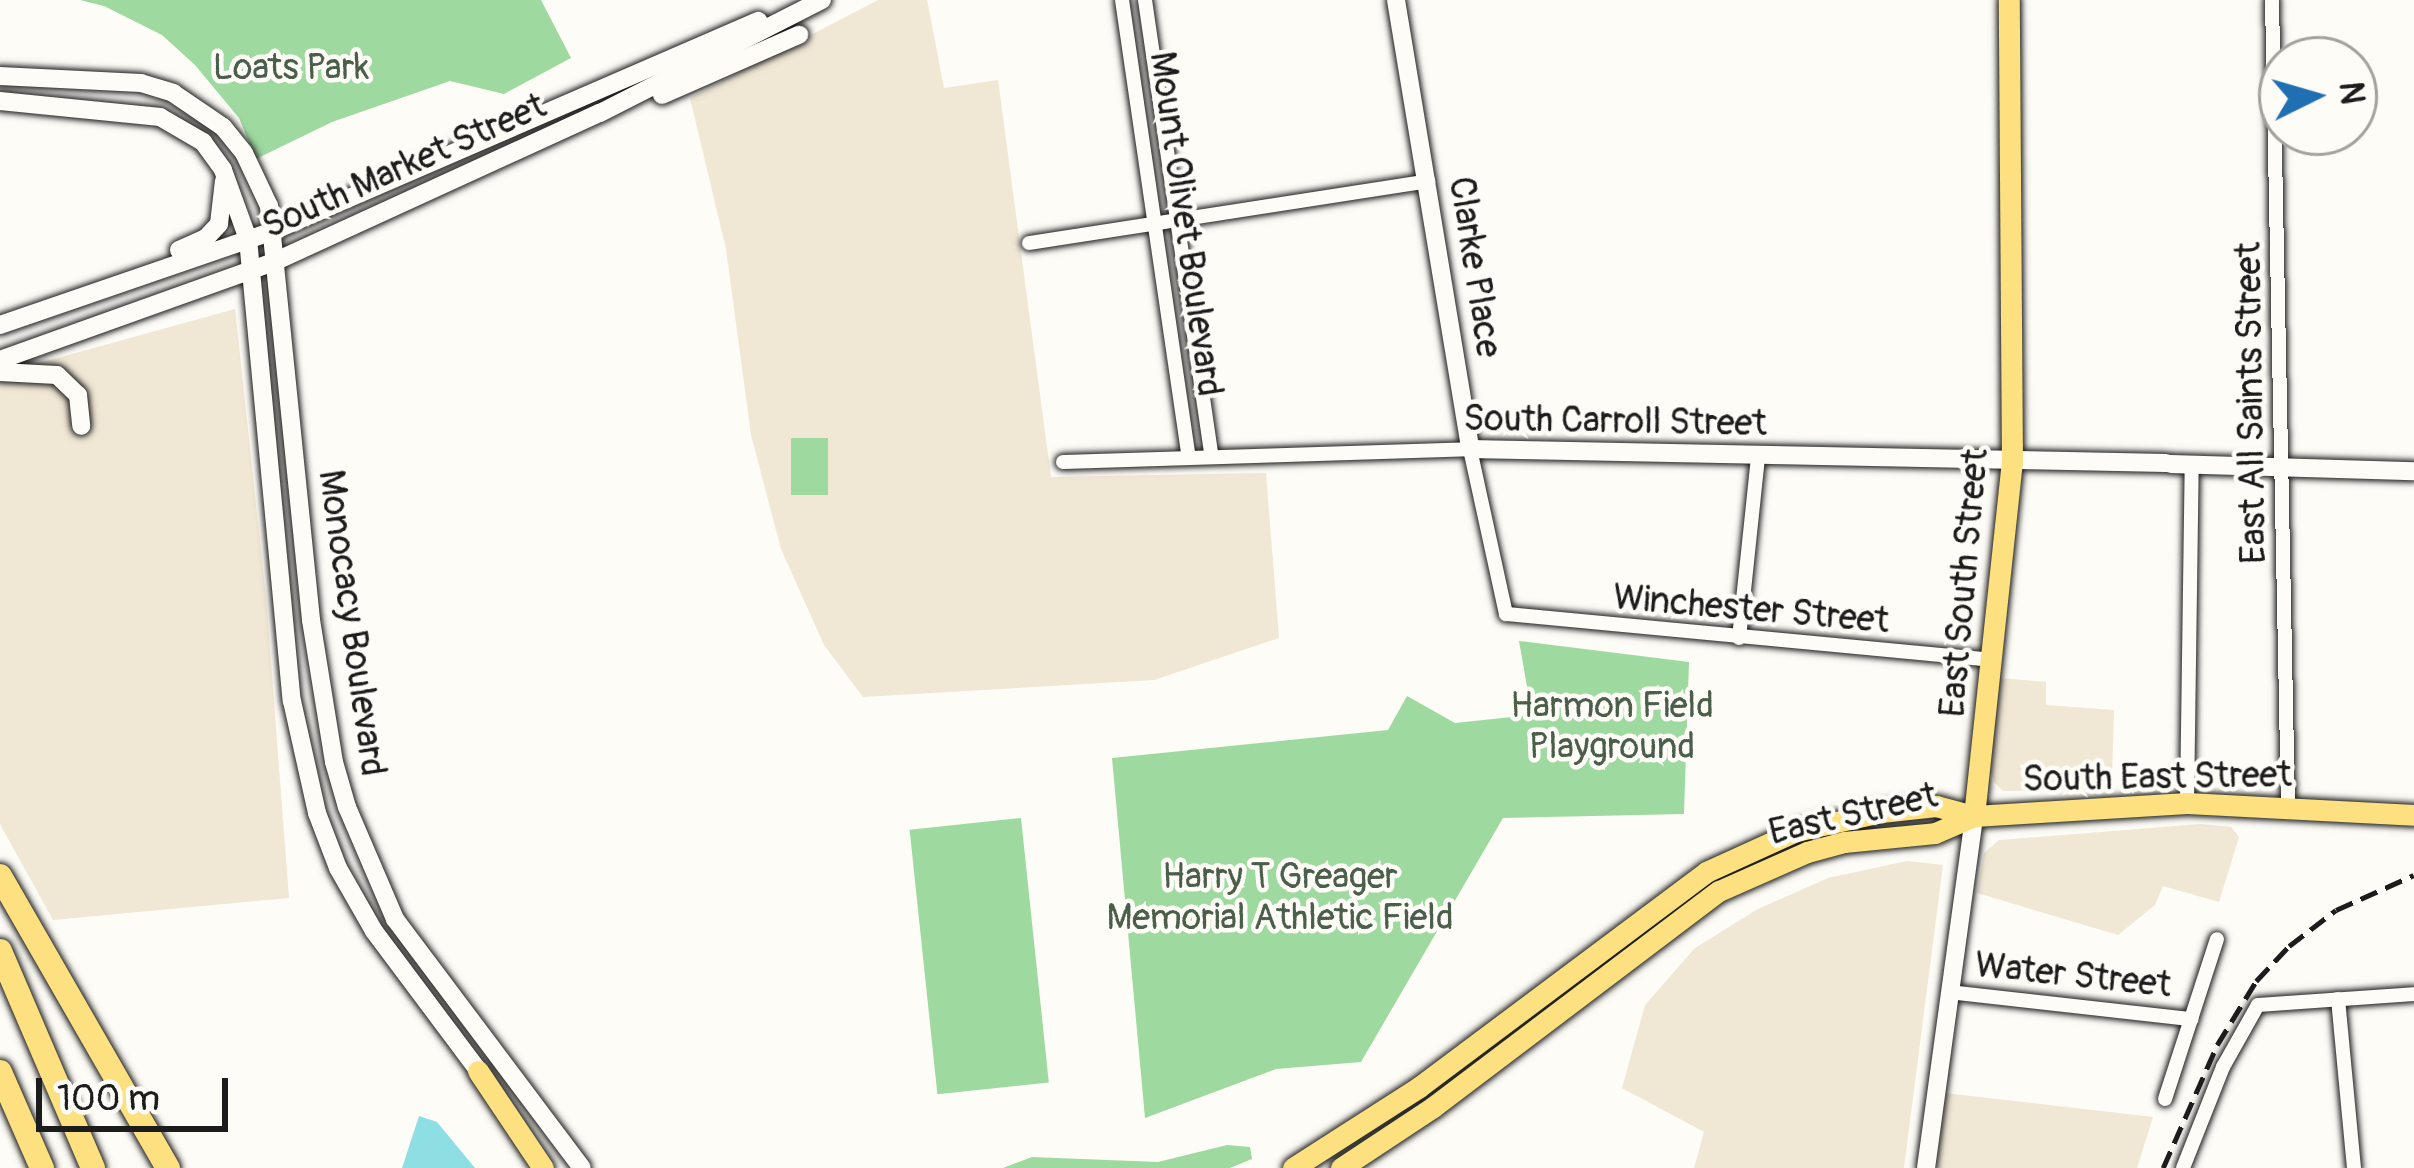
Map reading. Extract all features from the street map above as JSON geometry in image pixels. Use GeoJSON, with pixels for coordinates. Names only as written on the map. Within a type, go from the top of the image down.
{"type":"FeatureCollection","features":[{"type":"Feature","properties":{"kind":"highway"},"geometry":{"type":"LineString","coordinates":[[0,876],[163,1168]]}},
{"type":"Feature","properties":{"kind":"highway"},"geometry":{"type":"LineString","coordinates":[[0,951],[93,1168]]}},
{"type":"Feature","properties":{"kind":"highway"},"geometry":{"type":"LineString","coordinates":[[0,1072],[42,1168]]}},
{"type":"Feature","properties":{"kind":"main road","name":"South Market Street"},"geometry":{"type":"LineString","coordinates":[[0,360],[276,261],[600,113],[818,0]]}},
{"type":"Feature","properties":{"kind":"main road","name":"South Market Street"},"geometry":{"type":"LineString","coordinates":[[0,325],[142,272],[273,231],[691,47],[818,0]]}},
{"type":"Feature","properties":{"kind":"main road","name":"Clarke Place"},"geometry":{"type":"LineString","coordinates":[[1396,0],[1470,449]]}},
{"type":"Feature","properties":{"kind":"main road","name":"East South Street"},"geometry":{"type":"LineString","coordinates":[[1926,1168],[1974,816],[2012,463],[2009,0]]}},
{"type":"Feature","properties":{"kind":"main road"},"geometry":{"type":"LineString","coordinates":[[600,113],[659,96],[799,35]]}},
{"type":"Feature","properties":{"kind":"main road","name":"Monocacy Boulevard"},"geometry":{"type":"LineString","coordinates":[[0,76],[141,83],[199,107],[244,153],[269,206],[311,620],[334,762],[365,859],[395,919],[432,972],[583,1168]]}},
{"type":"Feature","properties":{"kind":"main road"},"geometry":{"type":"LineString","coordinates":[[0,101],[160,117],[203,142],[224,170],[219,224],[206,238],[142,272]]}},
{"type":"Feature","properties":{"kind":"main road","name":"Monocacy Boulevard"},"geometry":{"type":"LineString","coordinates":[[224,170],[248,239],[292,701],[304,770],[324,832],[374,931],[554,1168]]}},
{"type":"Feature","properties":{"kind":"main road"},"geometry":{"type":"LineString","coordinates":[[0,372],[57,374],[78,395],[81,426]]}},
{"type":"Feature","properties":{"kind":"main road","name":"South Carroll Street"},"geometry":{"type":"LineString","coordinates":[[1470,449],[2414,471]]}},
{"type":"Feature","properties":{"kind":"main road"},"geometry":{"type":"LineString","coordinates":[[279,565],[295,579],[311,620]]}},
{"type":"Feature","properties":{"kind":"main road","name":"South East Street"},"geometry":{"type":"LineString","coordinates":[[1974,816],[2187,803],[2414,815]]}},
{"type":"Feature","properties":{"kind":"main road","name":"East Street"},"geometry":{"type":"LineString","coordinates":[[1293,1168],[1419,1087],[1706,872],[1796,831],[1881,812],[1936,806],[1974,816]]}},
{"type":"Feature","properties":{"kind":"main road","name":"East Street"},"geometry":{"type":"LineString","coordinates":[[1341,1168],[1463,1085],[1719,891],[1807,852],[1844,842],[1935,833],[1974,816]]}},
{"type":"Feature","properties":{"kind":"main road"},"geometry":{"type":"LineString","coordinates":[[478,1071],[543,1168]]}},
{"type":"Feature","properties":{"kind":"street","name":"Mount Olivet Boulevard"},"geometry":{"type":"LineString","coordinates":[[1122,0],[1189,457]]}},
{"type":"Feature","properties":{"kind":"street","name":"Mount Olivet Boulevard"},"geometry":{"type":"LineString","coordinates":[[1145,0],[1211,455]]}},
{"type":"Feature","properties":{"kind":"street","name":"East All Saints Street"},"geometry":{"type":"LineString","coordinates":[[2272,0],[2288,806]]}},
{"type":"Feature","properties":{"kind":"street"},"geometry":{"type":"LineString","coordinates":[[1029,243],[1428,181]]}},
{"type":"Feature","properties":{"kind":"street","name":"South Carroll Street"},"geometry":{"type":"LineString","coordinates":[[1063,463],[1470,449]]}},
{"type":"Feature","properties":{"kind":"street","name":"Clarke Place"},"geometry":{"type":"LineString","coordinates":[[1470,449],[1506,614]]}},
{"type":"Feature","properties":{"kind":"street"},"geometry":{"type":"LineString","coordinates":[[1739,638],[1758,457]]}},
{"type":"Feature","properties":{"kind":"street"},"geometry":{"type":"LineString","coordinates":[[2187,803],[2192,464]]}},
{"type":"Feature","properties":{"kind":"street","name":"Winchester Street"},"geometry":{"type":"LineString","coordinates":[[1506,614],[1992,660]]}},
{"type":"Feature","properties":{"kind":"street"},"geometry":{"type":"LineString","coordinates":[[2165,1099],[2218,938]]}},
{"type":"Feature","properties":{"kind":"street","name":"Water Street"},"geometry":{"type":"LineString","coordinates":[[1949,992],[2191,1018]]}},
{"type":"Feature","properties":{"kind":"street"},"geometry":{"type":"LineString","coordinates":[[2183,1168],[2223,1067],[2258,1005],[2414,994]]}},
{"type":"Feature","properties":{"kind":"street"},"geometry":{"type":"LineString","coordinates":[[2338,998],[2354,1168]]}},
{"type":"Feature","properties":{"kind":"shaded area"},"geometry":{"type":"Polygon","coordinates":[[[878,0],[927,0],[944,88],[998,80],[1051,477],[1266,473],[1279,638],[1154,680],[863,697],[824,645],[781,549],[751,435],[726,249],[690,98],[878,0]]]}},
{"type":"Feature","properties":{"kind":"shaded area"},"geometry":{"type":"Polygon","coordinates":[[[235,309],[266,597],[289,898],[53,920],[0,824],[0,380],[36,364],[235,309]]]}},
{"type":"Feature","properties":{"kind":"shaded area"},"geometry":{"type":"Polygon","coordinates":[[[2000,678],[2046,682],[2046,705],[2114,710],[2112,781],[2105,790],[2003,791],[1995,783],[1989,769],[2000,678]]]}},
{"type":"Feature","properties":{"kind":"shaded area"},"geometry":{"type":"Polygon","coordinates":[[[2201,824],[2231,827],[2239,837],[2219,902],[2163,886],[2155,905],[2118,935],[1977,893],[1984,853],[1999,840],[2201,824]]]}},
{"type":"Feature","properties":{"kind":"shaded area"},"geometry":{"type":"Polygon","coordinates":[[[1907,861],[1943,865],[1904,1168],[1694,1168],[1704,1132],[1622,1088],[1645,1005],[1695,948],[1758,909],[1828,878],[1907,861]]]}},
{"type":"Feature","properties":{"kind":"shaded area"},"geometry":{"type":"Polygon","coordinates":[[[1945,1093],[2153,1117],[2137,1168],[1937,1168],[1945,1093]]]}},
{"type":"Feature","properties":{"kind":"green space","name":"Loats Park"},"geometry":{"type":"Polygon","coordinates":[[[80,0],[541,0],[571,58],[504,94],[450,81],[332,122],[256,159],[239,118],[195,65],[162,35],[104,6],[80,0]]]}},
{"type":"Feature","properties":{"kind":"green space"},"geometry":{"type":"Polygon","coordinates":[[[791,438],[828,438],[828,495],[791,495],[791,438]]]}},
{"type":"Feature","properties":{"kind":"green space","name":"Harry T Greager Memorial Athletic Field"},"geometry":{"type":"Polygon","coordinates":[[[1519,641],[1689,662],[1684,814],[1503,818],[1361,1062],[1276,1069],[1145,1118],[1112,758],[1388,730],[1407,696],[1455,723],[1532,715],[1519,641]]]}},
{"type":"Feature","properties":{"kind":"green space"},"geometry":{"type":"Polygon","coordinates":[[[1021,818],[1049,1083],[937,1094],[910,830],[1021,818]]]}},
{"type":"Feature","properties":{"kind":"green space"},"geometry":{"type":"Polygon","coordinates":[[[1227,1145],[1250,1147],[1252,1159],[1230,1168],[1003,1168],[1032,1157],[1158,1162],[1227,1145]]]}},
{"type":"Feature","properties":{"kind":"water"},"geometry":{"type":"Polygon","coordinates":[[[419,1116],[437,1122],[475,1168],[402,1168],[419,1116]]]}},
{"type":"Feature","properties":{"kind":"railway"},"geometry":{"type":"LineString","coordinates":[[2163,1168],[2217,1045],[2256,981],[2289,946],[2336,910],[2414,875]]}},
{"type":"Feature","properties":{"kind":"park label","name":"Harmon Field Playground"},"geometry":{"type":"Point","coordinates":[1612,726]}}]}
